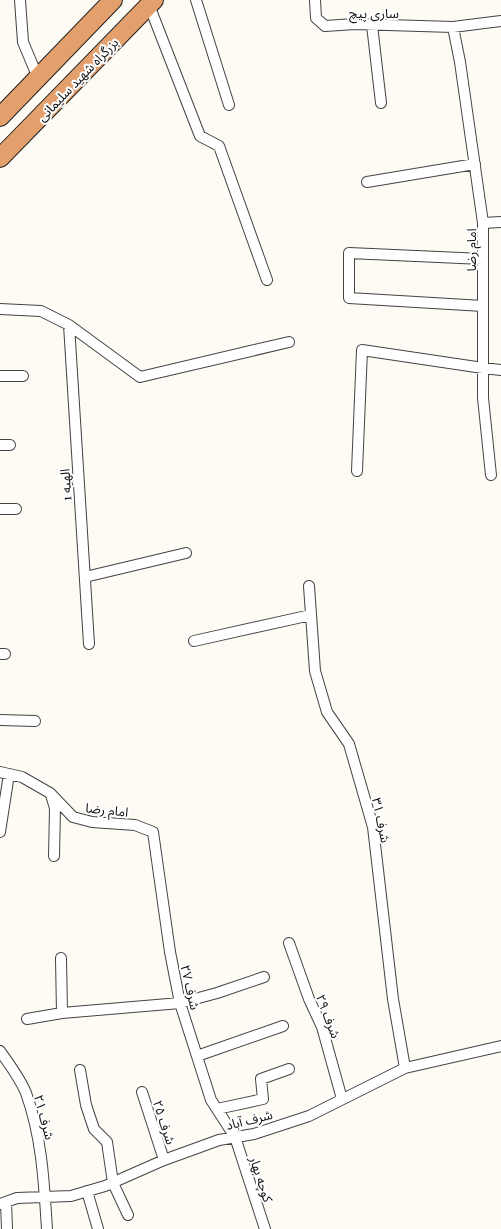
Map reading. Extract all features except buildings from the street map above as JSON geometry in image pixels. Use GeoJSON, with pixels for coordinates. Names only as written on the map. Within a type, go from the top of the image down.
{"type":"FeatureCollection","features":[{"type":"Feature","properties":{"kind":"highway"},"geometry":{"type":"LineString","coordinates":[[0,117],[113,0]]}},
{"type":"Feature","properties":{"kind":"highway","name":"بزرگراه شهید سلیمانی"},"geometry":{"type":"LineString","coordinates":[[0,158],[152,2]]}},
{"type":"Feature","properties":{"kind":"street"},"geometry":{"type":"LineString","coordinates":[[20,0],[23,42],[38,78]]}},
{"type":"Feature","properties":{"kind":"street"},"geometry":{"type":"LineString","coordinates":[[196,0],[229,105]]}},
{"type":"Feature","properties":{"kind":"street","name":"ساری پیچ"},"geometry":{"type":"LineString","coordinates":[[315,0],[316,18],[325,26],[372,25],[453,27],[501,21]]}},
{"type":"Feature","properties":{"kind":"street"},"geometry":{"type":"LineString","coordinates":[[152,2],[200,136],[219,146],[267,280]]}},
{"type":"Feature","properties":{"kind":"street"},"geometry":{"type":"LineString","coordinates":[[372,25],[381,103]]}},
{"type":"Feature","properties":{"kind":"street","name":"امام رضا"},"geometry":{"type":"LineString","coordinates":[[453,27],[460,62],[483,223],[483,398],[491,475]]}},
{"type":"Feature","properties":{"kind":"street"},"geometry":{"type":"LineString","coordinates":[[367,182],[475,164]]}},
{"type":"Feature","properties":{"kind":"street"},"geometry":{"type":"LineString","coordinates":[[483,223],[501,222]]}},
{"type":"Feature","properties":{"kind":"street"},"geometry":{"type":"LineString","coordinates":[[483,259],[349,253],[349,298],[483,306]]}},
{"type":"Feature","properties":{"kind":"street"},"geometry":{"type":"LineString","coordinates":[[0,309],[41,311],[70,325],[140,377],[289,342]]}},
{"type":"Feature","properties":{"kind":"street","name":"الهیه 1"},"geometry":{"type":"LineString","coordinates":[[70,325],[89,644]]}},
{"type":"Feature","properties":{"kind":"street"},"geometry":{"type":"LineString","coordinates":[[357,471],[362,350],[501,370]]}},
{"type":"Feature","properties":{"kind":"street"},"geometry":{"type":"LineString","coordinates":[[0,376],[23,376]]}},
{"type":"Feature","properties":{"kind":"street"},"geometry":{"type":"LineString","coordinates":[[0,509],[16,509]]}},
{"type":"Feature","properties":{"kind":"street"},"geometry":{"type":"LineString","coordinates":[[85,577],[186,553]]}},
{"type":"Feature","properties":{"kind":"street","name":"شرف ۳۱"},"geometry":{"type":"LineString","coordinates":[[309,586],[315,672],[327,712],[349,744],[373,827],[393,999],[405,1068]]}},
{"type":"Feature","properties":{"kind":"street"},"geometry":{"type":"LineString","coordinates":[[194,641],[311,615]]}},
{"type":"Feature","properties":{"kind":"street"},"geometry":{"type":"LineString","coordinates":[[0,720],[35,721]]}},
{"type":"Feature","properties":{"kind":"street"},"geometry":{"type":"LineString","coordinates":[[0,832],[5,773]]}},
{"type":"Feature","properties":{"kind":"street","name":"امام رضا"},"geometry":{"type":"LineString","coordinates":[[5,773],[22,777],[50,793],[73,818],[92,822],[135,825],[153,832]]}},
{"type":"Feature","properties":{"kind":"street"},"geometry":{"type":"LineString","coordinates":[[50,793],[55,808],[54,856]]}},
{"type":"Feature","properties":{"kind":"street","name":"شرف ۲۷"},"geometry":{"type":"LineString","coordinates":[[153,832],[170,952],[180,1002],[211,1100],[235,1137]]}},
{"type":"Feature","properties":{"kind":"street","name":"شرف ۲۹"},"geometry":{"type":"LineString","coordinates":[[289,942],[309,999],[322,1027],[342,1099]]}},
{"type":"Feature","properties":{"kind":"street"},"geometry":{"type":"LineString","coordinates":[[61,958],[62,1013]]}},
{"type":"Feature","properties":{"kind":"street"},"geometry":{"type":"LineString","coordinates":[[27,1020],[62,1013],[180,1002],[217,993],[264,977]]}},
{"type":"Feature","properties":{"kind":"street"},"geometry":{"type":"LineString","coordinates":[[197,1056],[282,1026]]}},
{"type":"Feature","properties":{"kind":"street","name":"شرف آباد"},"geometry":{"type":"LineString","coordinates":[[3,1203],[17,1198],[71,1196],[87,1192],[164,1160],[218,1140],[254,1134],[309,1116],[405,1068],[501,1046]]}},
{"type":"Feature","properties":{"kind":"street","name":"شرف ۲۱"},"geometry":{"type":"LineString","coordinates":[[0,1051],[18,1077],[33,1114],[40,1145],[47,1229]]}},
{"type":"Feature","properties":{"kind":"street"},"geometry":{"type":"LineString","coordinates":[[217,1109],[264,1099],[261,1079],[289,1069]]}},
{"type":"Feature","properties":{"kind":"street"},"geometry":{"type":"LineString","coordinates":[[80,1070],[86,1105],[94,1129],[107,1142],[113,1182],[128,1215]]}},
{"type":"Feature","properties":{"kind":"street","name":"شرف ۲۵"},"geometry":{"type":"LineString","coordinates":[[142,1092],[164,1160]]}},
{"type":"Feature","properties":{"kind":"street","name":"کوچه بهار"},"geometry":{"type":"LineString","coordinates":[[235,1137],[265,1229]]}},
{"type":"Feature","properties":{"kind":"street"},"geometry":{"type":"LineString","coordinates":[[87,1192],[98,1229]]}},
{"type":"Feature","properties":{"kind":"street"},"geometry":{"type":"LineString","coordinates":[[3,1203],[7,1229]]}}]}
